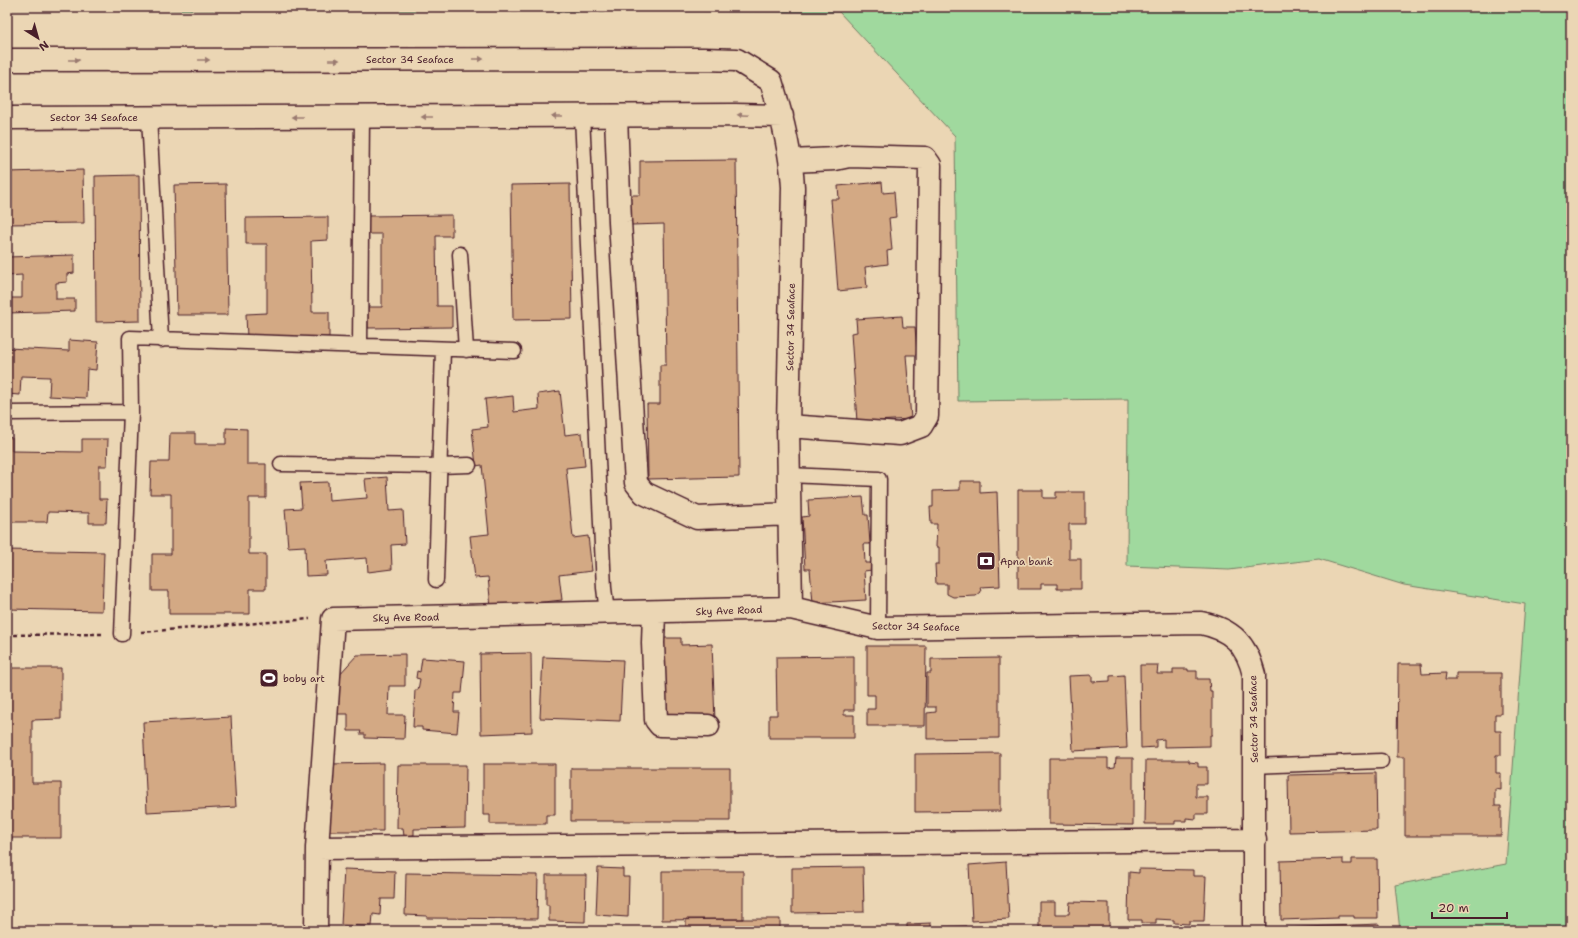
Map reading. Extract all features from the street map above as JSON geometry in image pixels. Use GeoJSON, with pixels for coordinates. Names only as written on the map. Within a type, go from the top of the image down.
{"type":"FeatureCollection","features":[{"type":"Feature","properties":{"kind":"street","name":"Sector 34 Seaface"},"geometry":{"type":"LineString","coordinates":[[7,60],[737,60],[771,81],[782,116],[791,161],[793,187],[788,426],[791,608],[878,628],[1201,624],[1214,626],[1230,634],[1243,648],[1250,662],[1254,675],[1254,931]]}},
{"type":"Feature","properties":{"kind":"street"},"geometry":{"type":"LineString","coordinates":[[616,116],[620,222],[636,483],[644,493],[697,518],[789,514]]}},
{"type":"Feature","properties":{"kind":"street","name":"Sector 34 Seaface"},"geometry":{"type":"LineString","coordinates":[[7,118],[782,116]]}},
{"type":"Feature","properties":{"kind":"street"},"geometry":{"type":"LineString","coordinates":[[788,426],[900,434],[921,426],[927,416],[930,164],[925,158],[849,156],[835,159],[791,161]]}},
{"type":"Feature","properties":{"kind":"street","name":"Sky Ave Road"},"geometry":{"type":"LineString","coordinates":[[316,931],[317,848],[333,619],[791,608]]}},
{"type":"Feature","properties":{"kind":"street"},"geometry":{"type":"LineString","coordinates":[[654,612],[653,643],[656,720],[660,725],[708,726]]}},
{"type":"Feature","properties":{"kind":"street"},"geometry":{"type":"LineString","coordinates":[[317,848],[1255,840]]}},
{"type":"Feature","properties":{"kind":"lane"},"geometry":{"type":"LineString","coordinates":[[582,116],[604,580],[607,613]]}},
{"type":"Feature","properties":{"kind":"lane"},"geometry":{"type":"LineString","coordinates":[[150,117],[161,340]]}},
{"type":"Feature","properties":{"kind":"lane"},"geometry":{"type":"LineString","coordinates":[[360,346],[362,117]]}},
{"type":"Feature","properties":{"kind":"lane"},"geometry":{"type":"LineString","coordinates":[[460,254],[466,350]]}},
{"type":"Feature","properties":{"kind":"lane"},"geometry":{"type":"LineString","coordinates":[[122,634],[131,412],[130,338],[514,351]]}},
{"type":"Feature","properties":{"kind":"lane"},"geometry":{"type":"LineString","coordinates":[[436,580],[443,349]]}},
{"type":"Feature","properties":{"kind":"lane"},"geometry":{"type":"LineString","coordinates":[[7,413],[131,412]]}},
{"type":"Feature","properties":{"kind":"lane"},"geometry":{"type":"LineString","coordinates":[[281,464],[469,465]]}},
{"type":"Feature","properties":{"kind":"lane"},"geometry":{"type":"LineString","coordinates":[[788,475],[880,479],[878,628]]}},
{"type":"Feature","properties":{"kind":"lane"},"geometry":{"type":"LineString","coordinates":[[1254,766],[1380,761]]}},
{"type":"Feature","properties":{"kind":"path"},"geometry":{"type":"LineString","coordinates":[[7,634],[122,634],[304,620]]}},
{"type":"Feature","properties":{"kind":"green space"},"geometry":{"type":"Polygon","coordinates":[[[7,7],[1571,7],[1571,931],[1400,931],[1395,885],[1506,864],[1525,604],[1404,585],[1319,559],[1229,570],[1127,566],[1128,399],[958,401],[955,136],[839,12],[7,9],[7,7]]]}},
{"type":"Feature","properties":{"kind":"building"},"geometry":{"type":"Polygon","coordinates":[[[736,160],[739,477],[648,479],[647,404],[660,404],[660,365],[666,365],[664,224],[631,225],[630,195],[640,195],[640,161],[736,160]]]}},
{"type":"Feature","properties":{"kind":"building"},"geometry":{"type":"Polygon","coordinates":[[[83,170],[84,223],[7,224],[7,172],[83,170]]]}},
{"type":"Feature","properties":{"kind":"building"},"geometry":{"type":"Polygon","coordinates":[[[139,175],[140,321],[96,322],[95,176],[139,175]]]}},
{"type":"Feature","properties":{"kind":"building"},"geometry":{"type":"Polygon","coordinates":[[[882,182],[883,193],[894,192],[896,217],[889,218],[892,250],[887,251],[888,264],[865,267],[867,288],[838,291],[831,199],[839,199],[838,186],[882,182]]]}},
{"type":"Feature","properties":{"kind":"building"},"geometry":{"type":"Polygon","coordinates":[[[226,184],[228,315],[177,315],[174,185],[226,184]]]}},
{"type":"Feature","properties":{"kind":"building"},"geometry":{"type":"Polygon","coordinates":[[[570,184],[572,319],[513,320],[511,185],[570,184]]]}},
{"type":"Feature","properties":{"kind":"building"},"geometry":{"type":"Polygon","coordinates":[[[452,215],[452,236],[436,236],[437,306],[452,306],[452,327],[368,328],[368,307],[382,307],[382,234],[367,234],[368,216],[452,215]]]}},
{"type":"Feature","properties":{"kind":"building"},"geometry":{"type":"Polygon","coordinates":[[[328,217],[328,240],[311,241],[312,312],[329,312],[329,337],[247,338],[246,314],[267,313],[267,244],[246,244],[246,218],[328,217]]]}},
{"type":"Feature","properties":{"kind":"building"},"geometry":{"type":"Polygon","coordinates":[[[74,255],[74,273],[67,274],[67,282],[56,283],[56,299],[75,299],[75,311],[7,313],[7,298],[22,298],[22,275],[7,276],[7,257],[74,255]]]}},
{"type":"Feature","properties":{"kind":"building"},"geometry":{"type":"Polygon","coordinates":[[[902,316],[903,327],[915,327],[917,355],[906,355],[911,419],[857,422],[851,333],[857,332],[856,319],[902,316]]]}},
{"type":"Feature","properties":{"kind":"building"},"geometry":{"type":"Polygon","coordinates":[[[69,340],[98,342],[96,370],[87,369],[86,398],[49,396],[50,377],[21,376],[20,395],[7,394],[7,348],[69,351],[69,340]]]}},
{"type":"Feature","properties":{"kind":"building"},"geometry":{"type":"Polygon","coordinates":[[[560,391],[565,435],[582,433],[585,466],[566,468],[573,538],[588,536],[592,571],[559,575],[562,600],[491,608],[488,577],[475,578],[470,536],[489,534],[482,465],[476,466],[472,429],[488,427],[485,399],[513,396],[514,412],[539,409],[538,394],[560,391]]]}},
{"type":"Feature","properties":{"kind":"building"},"geometry":{"type":"Polygon","coordinates":[[[226,428],[247,429],[247,464],[266,464],[266,498],[249,498],[249,554],[266,554],[266,589],[250,589],[250,614],[169,614],[169,591],[152,591],[152,554],[171,554],[171,494],[150,494],[151,462],[169,462],[170,433],[195,433],[195,444],[226,444],[226,428]]]}},
{"type":"Feature","properties":{"kind":"building"},"geometry":{"type":"Polygon","coordinates":[[[7,437],[12,438],[12,451],[82,452],[82,439],[108,439],[107,466],[99,466],[99,499],[107,499],[106,523],[89,523],[89,513],[48,512],[47,522],[7,522],[7,437]]]}},
{"type":"Feature","properties":{"kind":"building"},"geometry":{"type":"Polygon","coordinates":[[[387,477],[389,511],[403,510],[405,544],[391,545],[392,569],[368,572],[367,558],[326,561],[327,575],[306,576],[305,546],[288,547],[285,509],[302,508],[300,483],[328,482],[329,501],[367,498],[365,479],[387,477]]]}},
{"type":"Feature","properties":{"kind":"building"},"geometry":{"type":"Polygon","coordinates":[[[960,481],[980,481],[980,493],[997,492],[1000,586],[980,587],[981,592],[976,596],[953,597],[947,594],[947,584],[936,584],[935,564],[939,564],[939,547],[936,547],[937,524],[931,524],[930,507],[933,507],[933,491],[960,490],[960,481]]]}},
{"type":"Feature","properties":{"kind":"building"},"geometry":{"type":"Polygon","coordinates":[[[1018,490],[1043,490],[1043,498],[1056,498],[1056,492],[1085,492],[1085,524],[1069,524],[1069,559],[1081,559],[1081,589],[1057,589],[1057,584],[1041,584],[1041,589],[1018,589],[1018,490]]]}},
{"type":"Feature","properties":{"kind":"building"},"geometry":{"type":"Polygon","coordinates":[[[863,497],[865,515],[868,515],[870,544],[864,544],[865,563],[871,563],[872,570],[864,571],[866,600],[813,603],[810,569],[805,569],[802,517],[809,516],[808,500],[863,497]]]}},
{"type":"Feature","properties":{"kind":"building"},"geometry":{"type":"Polygon","coordinates":[[[7,550],[104,552],[102,611],[7,609],[7,550]]]}},
{"type":"Feature","properties":{"kind":"building"},"geometry":{"type":"Polygon","coordinates":[[[657,638],[681,638],[681,645],[712,644],[715,721],[659,718],[657,638]]]}},
{"type":"Feature","properties":{"kind":"building"},"geometry":{"type":"Polygon","coordinates":[[[867,646],[926,646],[925,726],[867,726],[867,709],[875,709],[875,695],[867,695],[867,646]]]}},
{"type":"Feature","properties":{"kind":"building"},"geometry":{"type":"Polygon","coordinates":[[[531,653],[532,732],[481,734],[480,654],[531,653]]]}},
{"type":"Feature","properties":{"kind":"building"},"geometry":{"type":"Polygon","coordinates":[[[405,654],[405,686],[389,686],[388,715],[405,715],[404,739],[365,738],[365,734],[360,734],[361,731],[348,731],[348,714],[337,714],[338,676],[357,655],[405,654]]]}},
{"type":"Feature","properties":{"kind":"building"},"geometry":{"type":"Polygon","coordinates":[[[854,656],[854,710],[844,710],[844,715],[854,715],[854,738],[769,738],[769,715],[777,715],[776,657],[854,656]]]}},
{"type":"Feature","properties":{"kind":"building"},"geometry":{"type":"Polygon","coordinates":[[[543,657],[623,660],[620,721],[540,718],[543,657]]]}},
{"type":"Feature","properties":{"kind":"building"},"geometry":{"type":"Polygon","coordinates":[[[422,658],[465,661],[462,693],[455,693],[454,712],[459,712],[457,733],[422,730],[422,727],[413,727],[415,690],[418,690],[420,679],[416,678],[417,671],[420,672],[422,658]]]}},
{"type":"Feature","properties":{"kind":"building"},"geometry":{"type":"Polygon","coordinates":[[[999,658],[999,738],[927,739],[927,713],[936,712],[936,707],[927,707],[927,673],[931,673],[931,659],[999,658]]]}},
{"type":"Feature","properties":{"kind":"building"},"geometry":{"type":"Polygon","coordinates":[[[1398,664],[1421,664],[1422,674],[1446,673],[1445,680],[1456,680],[1456,673],[1501,673],[1501,714],[1495,714],[1495,731],[1501,731],[1501,755],[1496,755],[1496,773],[1501,773],[1501,790],[1495,789],[1495,806],[1501,806],[1501,836],[1405,836],[1405,757],[1397,757],[1398,664]]]}},
{"type":"Feature","properties":{"kind":"building"},"geometry":{"type":"Polygon","coordinates":[[[1140,665],[1158,665],[1157,674],[1173,674],[1173,669],[1188,669],[1188,671],[1197,671],[1197,679],[1209,679],[1210,691],[1212,691],[1212,735],[1210,735],[1210,746],[1164,747],[1164,739],[1156,740],[1156,747],[1141,748],[1140,665]]]}},
{"type":"Feature","properties":{"kind":"building"},"geometry":{"type":"Polygon","coordinates":[[[7,668],[61,668],[61,719],[32,720],[32,783],[61,783],[61,838],[7,838],[7,668]]]}},
{"type":"Feature","properties":{"kind":"building"},"geometry":{"type":"Polygon","coordinates":[[[1092,675],[1092,682],[1110,681],[1110,676],[1124,675],[1127,748],[1073,751],[1069,676],[1092,675]]]}},
{"type":"Feature","properties":{"kind":"building"},"geometry":{"type":"Polygon","coordinates":[[[231,717],[236,807],[147,812],[143,722],[231,717]]]}},
{"type":"Feature","properties":{"kind":"building"},"geometry":{"type":"Polygon","coordinates":[[[1000,753],[1000,811],[915,812],[915,754],[1000,753]]]}},
{"type":"Feature","properties":{"kind":"building"},"geometry":{"type":"Polygon","coordinates":[[[1049,758],[1108,758],[1108,768],[1115,767],[1116,758],[1133,758],[1133,825],[1049,824],[1049,758]]]}},
{"type":"Feature","properties":{"kind":"building"},"geometry":{"type":"Polygon","coordinates":[[[1146,760],[1189,760],[1189,762],[1198,763],[1198,767],[1207,767],[1207,784],[1196,784],[1196,797],[1208,797],[1208,814],[1196,814],[1196,819],[1186,818],[1186,821],[1175,821],[1175,824],[1145,824],[1146,760]]]}},
{"type":"Feature","properties":{"kind":"building"},"geometry":{"type":"Polygon","coordinates":[[[383,763],[383,831],[326,831],[331,764],[383,763]]]}},
{"type":"Feature","properties":{"kind":"building"},"geometry":{"type":"Polygon","coordinates":[[[483,764],[555,764],[555,815],[546,815],[546,824],[490,824],[490,815],[483,815],[483,764]]]}},
{"type":"Feature","properties":{"kind":"building"},"geometry":{"type":"Polygon","coordinates":[[[398,765],[466,765],[465,828],[414,829],[414,835],[404,836],[403,828],[397,828],[398,765]]]}},
{"type":"Feature","properties":{"kind":"building"},"geometry":{"type":"Polygon","coordinates":[[[571,768],[730,768],[730,821],[571,821],[571,768]]]}},
{"type":"Feature","properties":{"kind":"building"},"geometry":{"type":"Polygon","coordinates":[[[1376,773],[1377,830],[1289,832],[1288,775],[1376,773]]]}},
{"type":"Feature","properties":{"kind":"building"},"geometry":{"type":"Polygon","coordinates":[[[1343,859],[1343,864],[1352,864],[1352,859],[1377,859],[1378,918],[1338,916],[1338,918],[1281,920],[1280,861],[1343,859]]]}},
{"type":"Feature","properties":{"kind":"building"},"geometry":{"type":"Polygon","coordinates":[[[1006,862],[1009,919],[972,921],[969,865],[1006,862]]]}},
{"type":"Feature","properties":{"kind":"building"},"geometry":{"type":"Polygon","coordinates":[[[863,867],[864,912],[792,913],[792,868],[863,867]]]}},
{"type":"Feature","properties":{"kind":"building"},"geometry":{"type":"Polygon","coordinates":[[[598,868],[623,869],[623,877],[629,877],[628,917],[596,915],[598,868]]]}},
{"type":"Feature","properties":{"kind":"building"},"geometry":{"type":"Polygon","coordinates":[[[344,869],[395,871],[394,899],[381,899],[380,915],[373,914],[372,926],[341,925],[344,869]]]}},
{"type":"Feature","properties":{"kind":"building"},"geometry":{"type":"Polygon","coordinates":[[[1139,869],[1193,870],[1193,876],[1206,876],[1204,921],[1189,921],[1189,924],[1174,923],[1174,920],[1156,919],[1156,923],[1142,923],[1142,920],[1128,920],[1129,872],[1139,873],[1139,869]]]}},
{"type":"Feature","properties":{"kind":"building"},"geometry":{"type":"Polygon","coordinates":[[[662,871],[743,871],[743,919],[662,920],[662,871]]]}},
{"type":"Feature","properties":{"kind":"building"},"geometry":{"type":"Polygon","coordinates":[[[406,873],[538,875],[537,919],[427,918],[427,916],[405,915],[406,873]]]}},
{"type":"Feature","properties":{"kind":"building"},"geometry":{"type":"Polygon","coordinates":[[[546,875],[586,875],[585,922],[549,921],[549,905],[546,905],[546,875]]]}},
{"type":"Feature","properties":{"kind":"building"},"geometry":{"type":"Polygon","coordinates":[[[1039,902],[1055,902],[1055,914],[1069,914],[1070,902],[1109,903],[1109,931],[1039,931],[1039,902]]]}},
{"type":"Feature","properties":{"kind":"building"},"geometry":{"type":"Polygon","coordinates":[[[686,919],[780,919],[780,931],[686,931],[686,919]]]}},
{"type":"Feature","properties":{"kind":"building"},"geometry":{"type":"Polygon","coordinates":[[[931,923],[931,927],[966,926],[966,931],[907,931],[907,924],[931,923]]]}},
{"type":"Feature","properties":{"kind":"building"},"geometry":{"type":"Polygon","coordinates":[[[1379,924],[1379,931],[1283,931],[1282,928],[1379,924]]]}},
{"type":"Feature","properties":{"kind":"place","name":"Apna bank"},"geometry":{"type":"Point","coordinates":[986,561]}},
{"type":"Feature","properties":{"kind":"place","name":"boby art"},"geometry":{"type":"Point","coordinates":[269,678]}}]}
